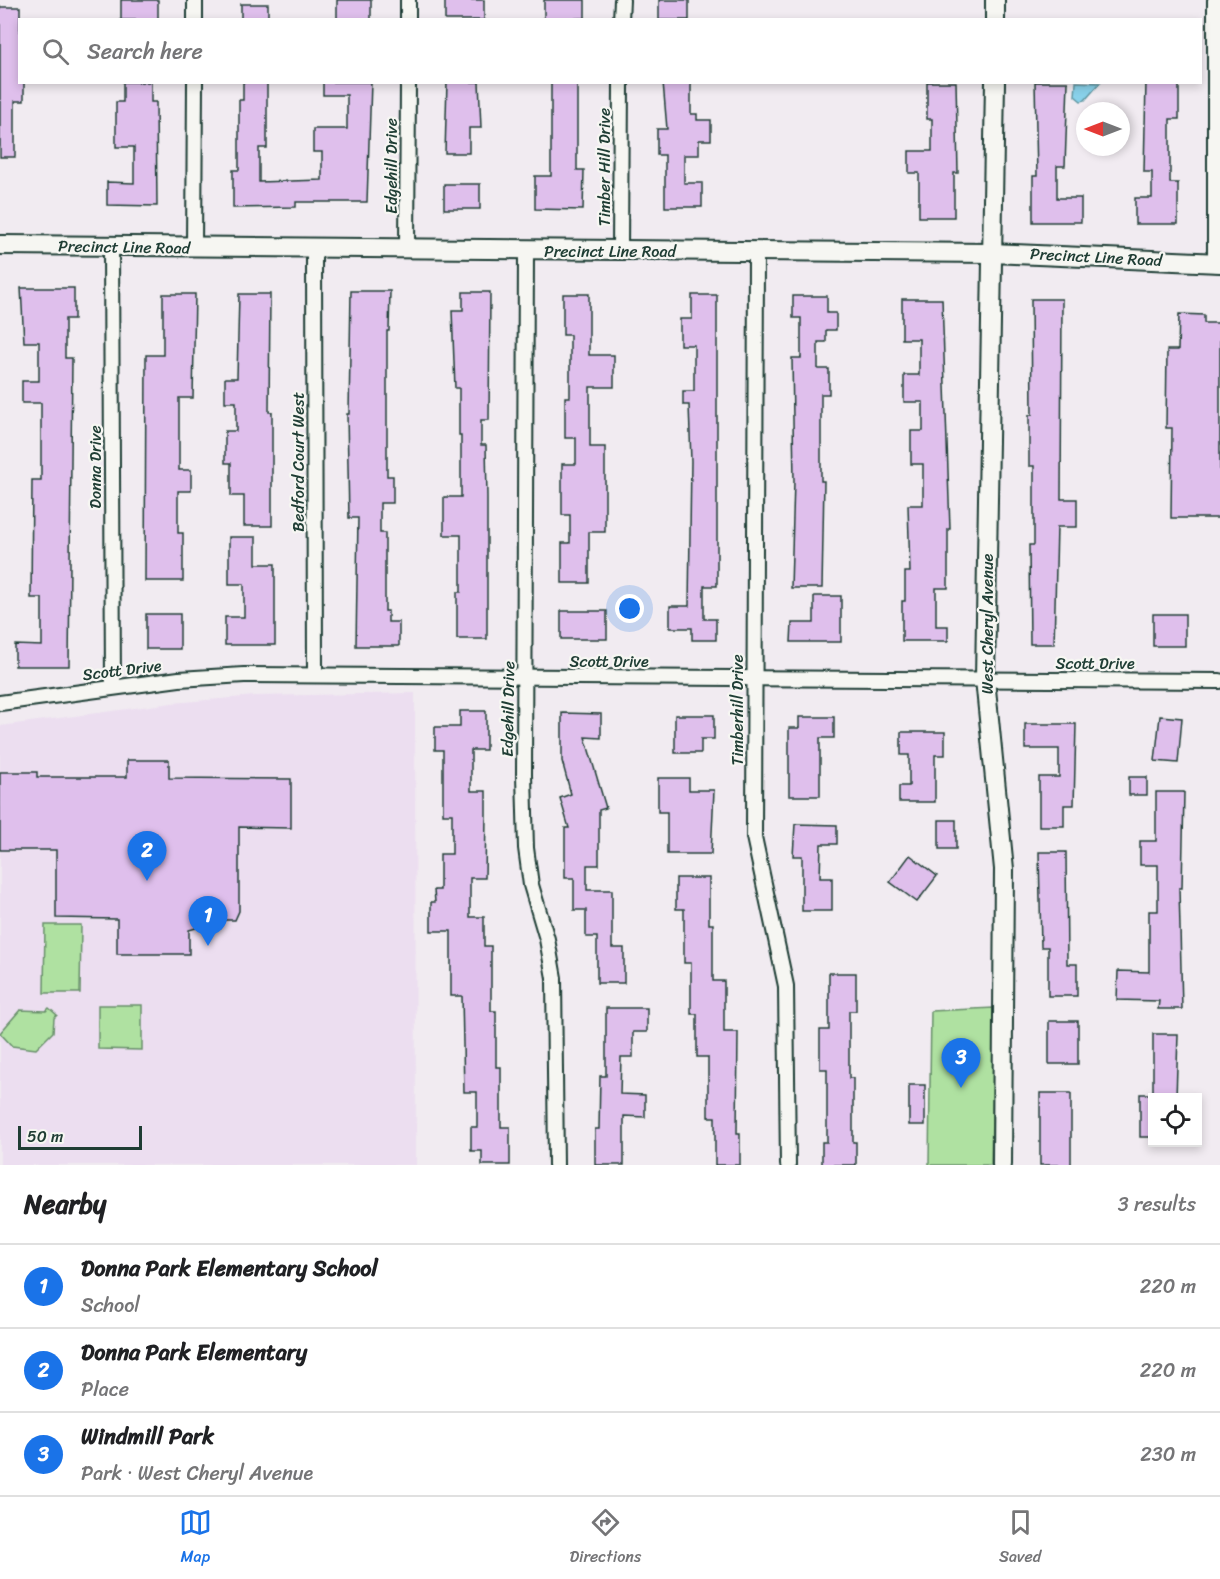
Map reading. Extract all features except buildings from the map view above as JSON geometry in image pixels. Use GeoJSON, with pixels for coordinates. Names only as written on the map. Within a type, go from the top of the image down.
{"type":"FeatureCollection","features":[{"type":"Feature","properties":{"kind":"main road"},"geometry":{"type":"LineString","coordinates":[[995,0],[995,18]]}},
{"type":"Feature","properties":{"kind":"main road","name":"West Cheryl Avenue"},"geometry":{"type":"LineString","coordinates":[[995,84],[985,679],[1004,869],[1002,1165]]}},
{"type":"Feature","properties":{"kind":"main road","name":"Precinct Line Road"},"geometry":{"type":"LineString","coordinates":[[0,245],[992,253],[1217,263]]}},
{"type":"Feature","properties":{"kind":"street"},"geometry":{"type":"LineString","coordinates":[[195,0],[195,18]]}},
{"type":"Feature","properties":{"kind":"street"},"geometry":{"type":"LineString","coordinates":[[408,0],[408,18]]}},
{"type":"Feature","properties":{"kind":"street"},"geometry":{"type":"LineString","coordinates":[[621,18],[622,0]]}},
{"type":"Feature","properties":{"kind":"street"},"geometry":{"type":"LineString","coordinates":[[1215,0],[1217,263]]}},
{"type":"Feature","properties":{"kind":"street"},"geometry":{"type":"LineString","coordinates":[[194,248],[195,84]]}},
{"type":"Feature","properties":{"kind":"street","name":"Edgehill Drive"},"geometry":{"type":"LineString","coordinates":[[407,250],[408,84]]}},
{"type":"Feature","properties":{"kind":"street","name":"Timber Hill Drive"},"geometry":{"type":"LineString","coordinates":[[621,84],[621,251]]}},
{"type":"Feature","properties":{"kind":"street","name":"Donna Drive"},"geometry":{"type":"LineString","coordinates":[[111,246],[113,687]]}},
{"type":"Feature","properties":{"kind":"street","name":"Bedford Court West"},"geometry":{"type":"LineString","coordinates":[[314,249],[315,675]]}},
{"type":"Feature","properties":{"kind":"street","name":"Edgehill Drive"},"geometry":{"type":"LineString","coordinates":[[526,250],[524,775],[526,848],[531,885],[547,939],[554,978],[556,1165]]}},
{"type":"Feature","properties":{"kind":"street","name":"Timberhill Drive"},"geometry":{"type":"LineString","coordinates":[[756,252],[754,837],[786,986],[788,1165]]}},
{"type":"Feature","properties":{"kind":"street","name":"Scott Drive"},"geometry":{"type":"LineString","coordinates":[[0,703],[113,687],[234,676],[1220,681]]}},
{"type":"Feature","properties":{"kind":"shaded area"},"geometry":{"type":"Polygon","coordinates":[[[415,693],[416,1165],[0,1165],[0,726],[172,703],[255,696],[415,693]]]}},
{"type":"Feature","properties":{"kind":"green space"},"geometry":{"type":"Polygon","coordinates":[[[45,925],[81,925],[80,993],[44,993],[45,925]]]}},
{"type":"Feature","properties":{"kind":"green space"},"geometry":{"type":"Polygon","coordinates":[[[98,1005],[142,1005],[142,1050],[98,1049],[98,1005]]]}},
{"type":"Feature","properties":{"kind":"green space"},"geometry":{"type":"Polygon","coordinates":[[[49,1008],[57,1015],[54,1018],[53,1032],[36,1049],[12,1046],[0,1033],[20,1010],[46,1011],[49,1008]]]}},
{"type":"Feature","properties":{"kind":"green space"},"geometry":{"type":"Polygon","coordinates":[[[994,1008],[991,1165],[929,1165],[931,1011],[994,1008]]]}},
{"type":"Feature","properties":{"kind":"water"},"geometry":{"type":"Polygon","coordinates":[[[1076,84],[1099,84],[1085,100],[1081,101],[1075,96],[1076,84]]]}},
{"type":"Feature","properties":{"kind":"place","name":"Donna Park Elementary"},"geometry":{"type":"Point","coordinates":[147,881]}},
{"type":"Feature","properties":{"kind":"place","name":"Donna Park Elementary School"},"geometry":{"type":"Point","coordinates":[208,946]}},
{"type":"Feature","properties":{"kind":"place","name":"Windmill Park"},"geometry":{"type":"Point","coordinates":[961,1088]}}]}
